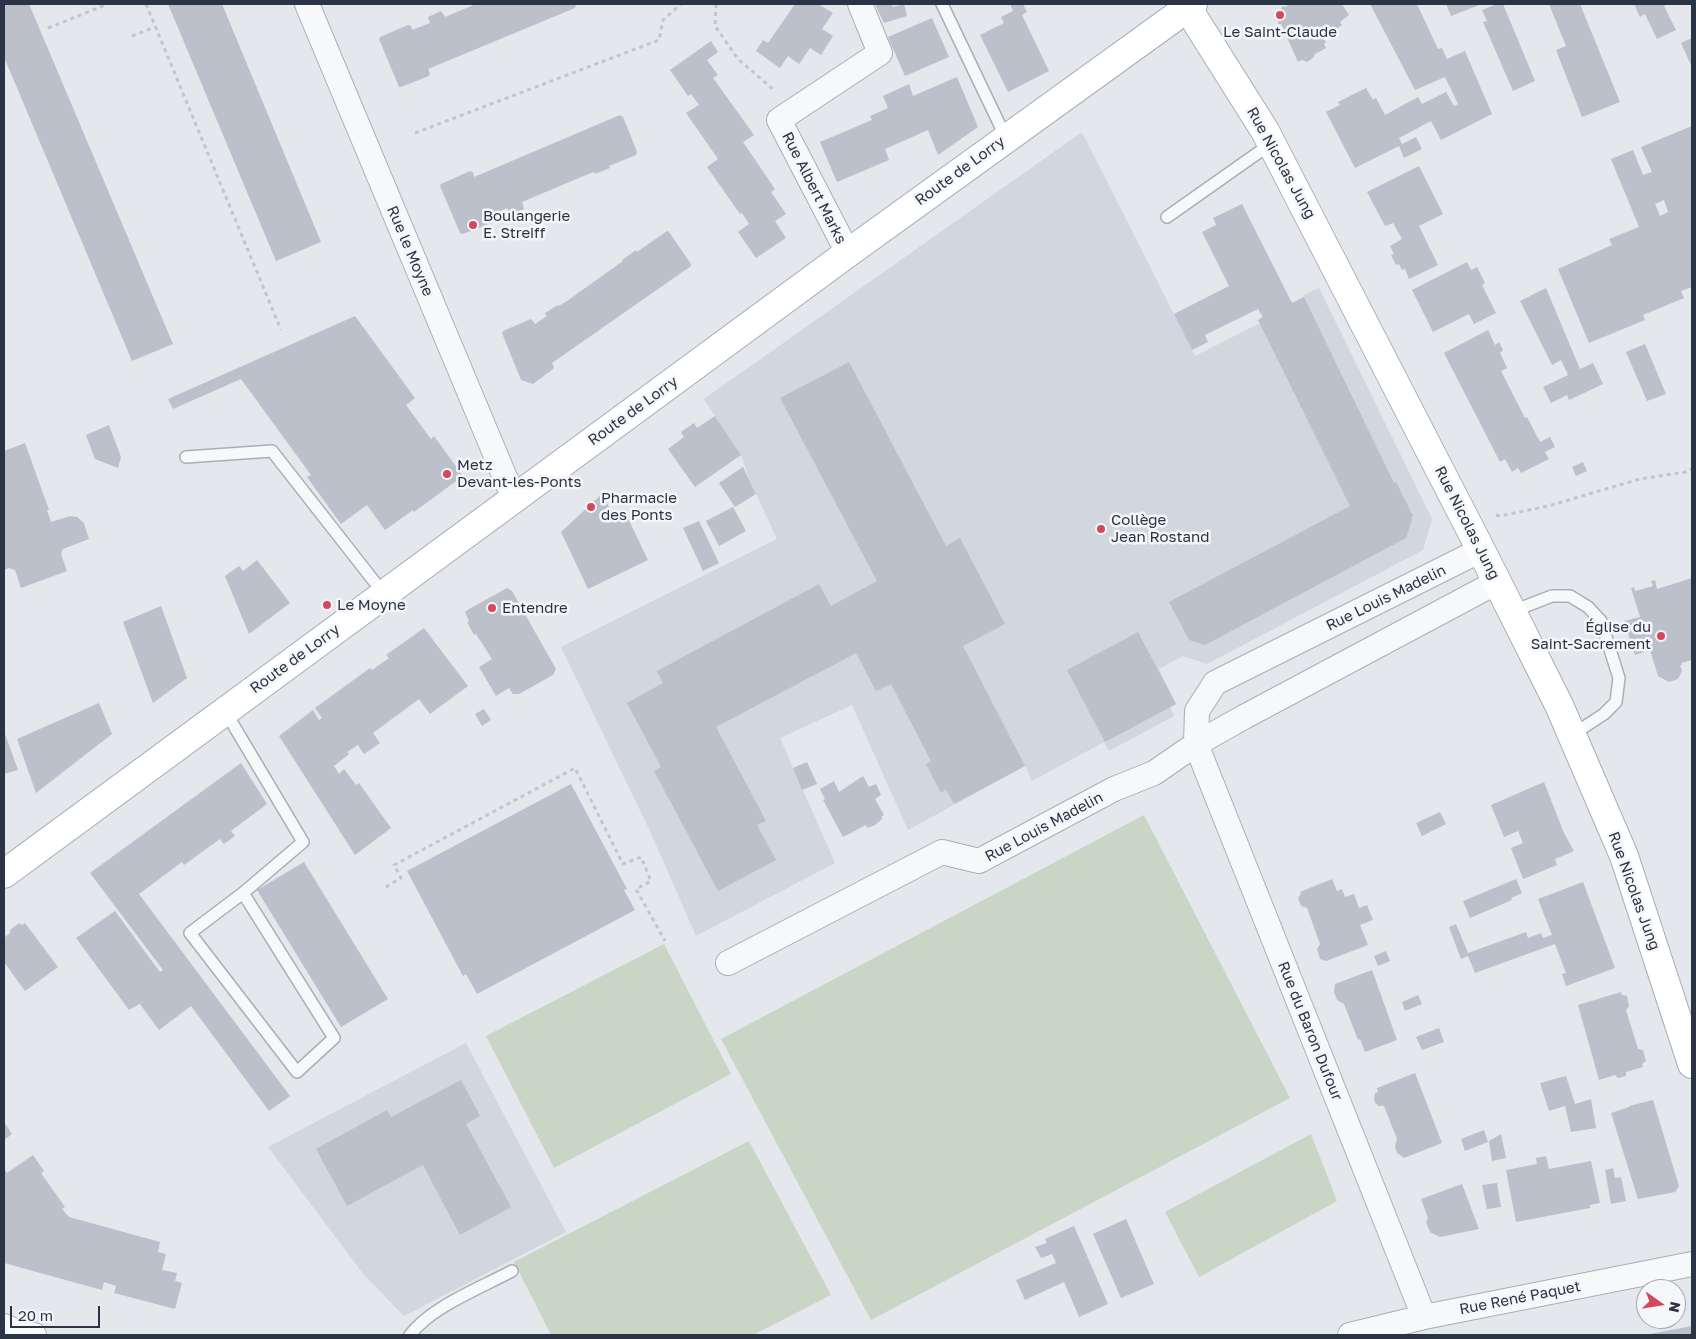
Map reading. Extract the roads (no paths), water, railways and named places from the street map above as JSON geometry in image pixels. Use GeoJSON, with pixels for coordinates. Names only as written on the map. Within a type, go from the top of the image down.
{"type":"FeatureCollection","features":[{"type":"Feature","properties":{"kind":"main road","name":"Route de Lorry"},"geometry":{"type":"LineString","coordinates":[[4,874],[848,253],[1190,6]]}},
{"type":"Feature","properties":{"kind":"main road","name":"Rue Nicolas Jung"},"geometry":{"type":"LineString","coordinates":[[1190,6],[1272,144],[1481,550],[1572,735],[1624,856],[1692,1064]]}},
{"type":"Feature","properties":{"kind":"street","name":"Rue Albert Marks"},"geometry":{"type":"LineString","coordinates":[[848,253],[779,120],[880,54],[860,4]]}},
{"type":"Feature","properties":{"kind":"street","name":"Rue le Moyne"},"geometry":{"type":"LineString","coordinates":[[311,5],[514,499]]}},
{"type":"Feature","properties":{"kind":"street","name":"Rue Louis Madelin"},"geometry":{"type":"LineString","coordinates":[[1196,744],[1198,711],[1215,683],[1481,550]]}},
{"type":"Feature","properties":{"kind":"street","name":"Rue Louis Madelin"},"geometry":{"type":"LineString","coordinates":[[728,963],[942,852],[979,861],[1114,789],[1154,772],[1196,744],[1244,717],[1497,582]]}},
{"type":"Feature","properties":{"kind":"street","name":"Rue du Baron Dufour"},"geometry":{"type":"LineString","coordinates":[[1196,744],[1424,1317]]}},
{"type":"Feature","properties":{"kind":"street","name":"Rue René Paquet"},"geometry":{"type":"LineString","coordinates":[[1350,1335],[1424,1317],[1692,1264]]}},
{"type":"Feature","properties":{"kind":"street"},"geometry":{"type":"LineString","coordinates":[[4,1326],[15,1331],[34,1335]]}},
{"type":"Feature","properties":{"kind":"lane"},"geometry":{"type":"LineString","coordinates":[[942,4],[1006,138]]}},
{"type":"Feature","properties":{"kind":"lane"},"geometry":{"type":"LineString","coordinates":[[1167,217],[1272,144]]}},
{"type":"Feature","properties":{"kind":"lane"},"geometry":{"type":"LineString","coordinates":[[186,457],[272,450],[384,594]]}},
{"type":"Feature","properties":{"kind":"lane"},"geometry":{"type":"LineString","coordinates":[[1512,612],[1552,596],[1570,596],[1588,607],[1601,621],[1619,678],[1616,702],[1604,714],[1572,735]]}},
{"type":"Feature","properties":{"kind":"lane"},"geometry":{"type":"LineString","coordinates":[[225,711],[303,842],[243,893],[190,933],[297,1072],[334,1038],[243,893]]}},
{"type":"Feature","properties":{"kind":"lane"},"geometry":{"type":"LineString","coordinates":[[410,1335],[417,1325],[431,1314],[512,1271]]}},
{"type":"Feature","properties":{"kind":"place","name":"Le Saint-Claude"},"geometry":{"type":"Point","coordinates":[1280,15]}},
{"type":"Feature","properties":{"kind":"place","name":"Boulangerie E. Streiff"},"geometry":{"type":"Point","coordinates":[473,225]}},
{"type":"Feature","properties":{"kind":"place","name":"Metz Devant-les-Ponts"},"geometry":{"type":"Point","coordinates":[447,474]}},
{"type":"Feature","properties":{"kind":"place","name":"Pharmacie des Ponts"},"geometry":{"type":"Point","coordinates":[591,507]}},
{"type":"Feature","properties":{"kind":"place","name":"Collège Jean Rostand"},"geometry":{"type":"Point","coordinates":[1101,529]}},
{"type":"Feature","properties":{"kind":"place","name":"Le Moyne"},"geometry":{"type":"Point","coordinates":[327,605]}},
{"type":"Feature","properties":{"kind":"place","name":"Entendre"},"geometry":{"type":"Point","coordinates":[492,608]}},
{"type":"Feature","properties":{"kind":"place","name":"Église du Saint-Sacrement"},"geometry":{"type":"Point","coordinates":[1661,636]}}]}
